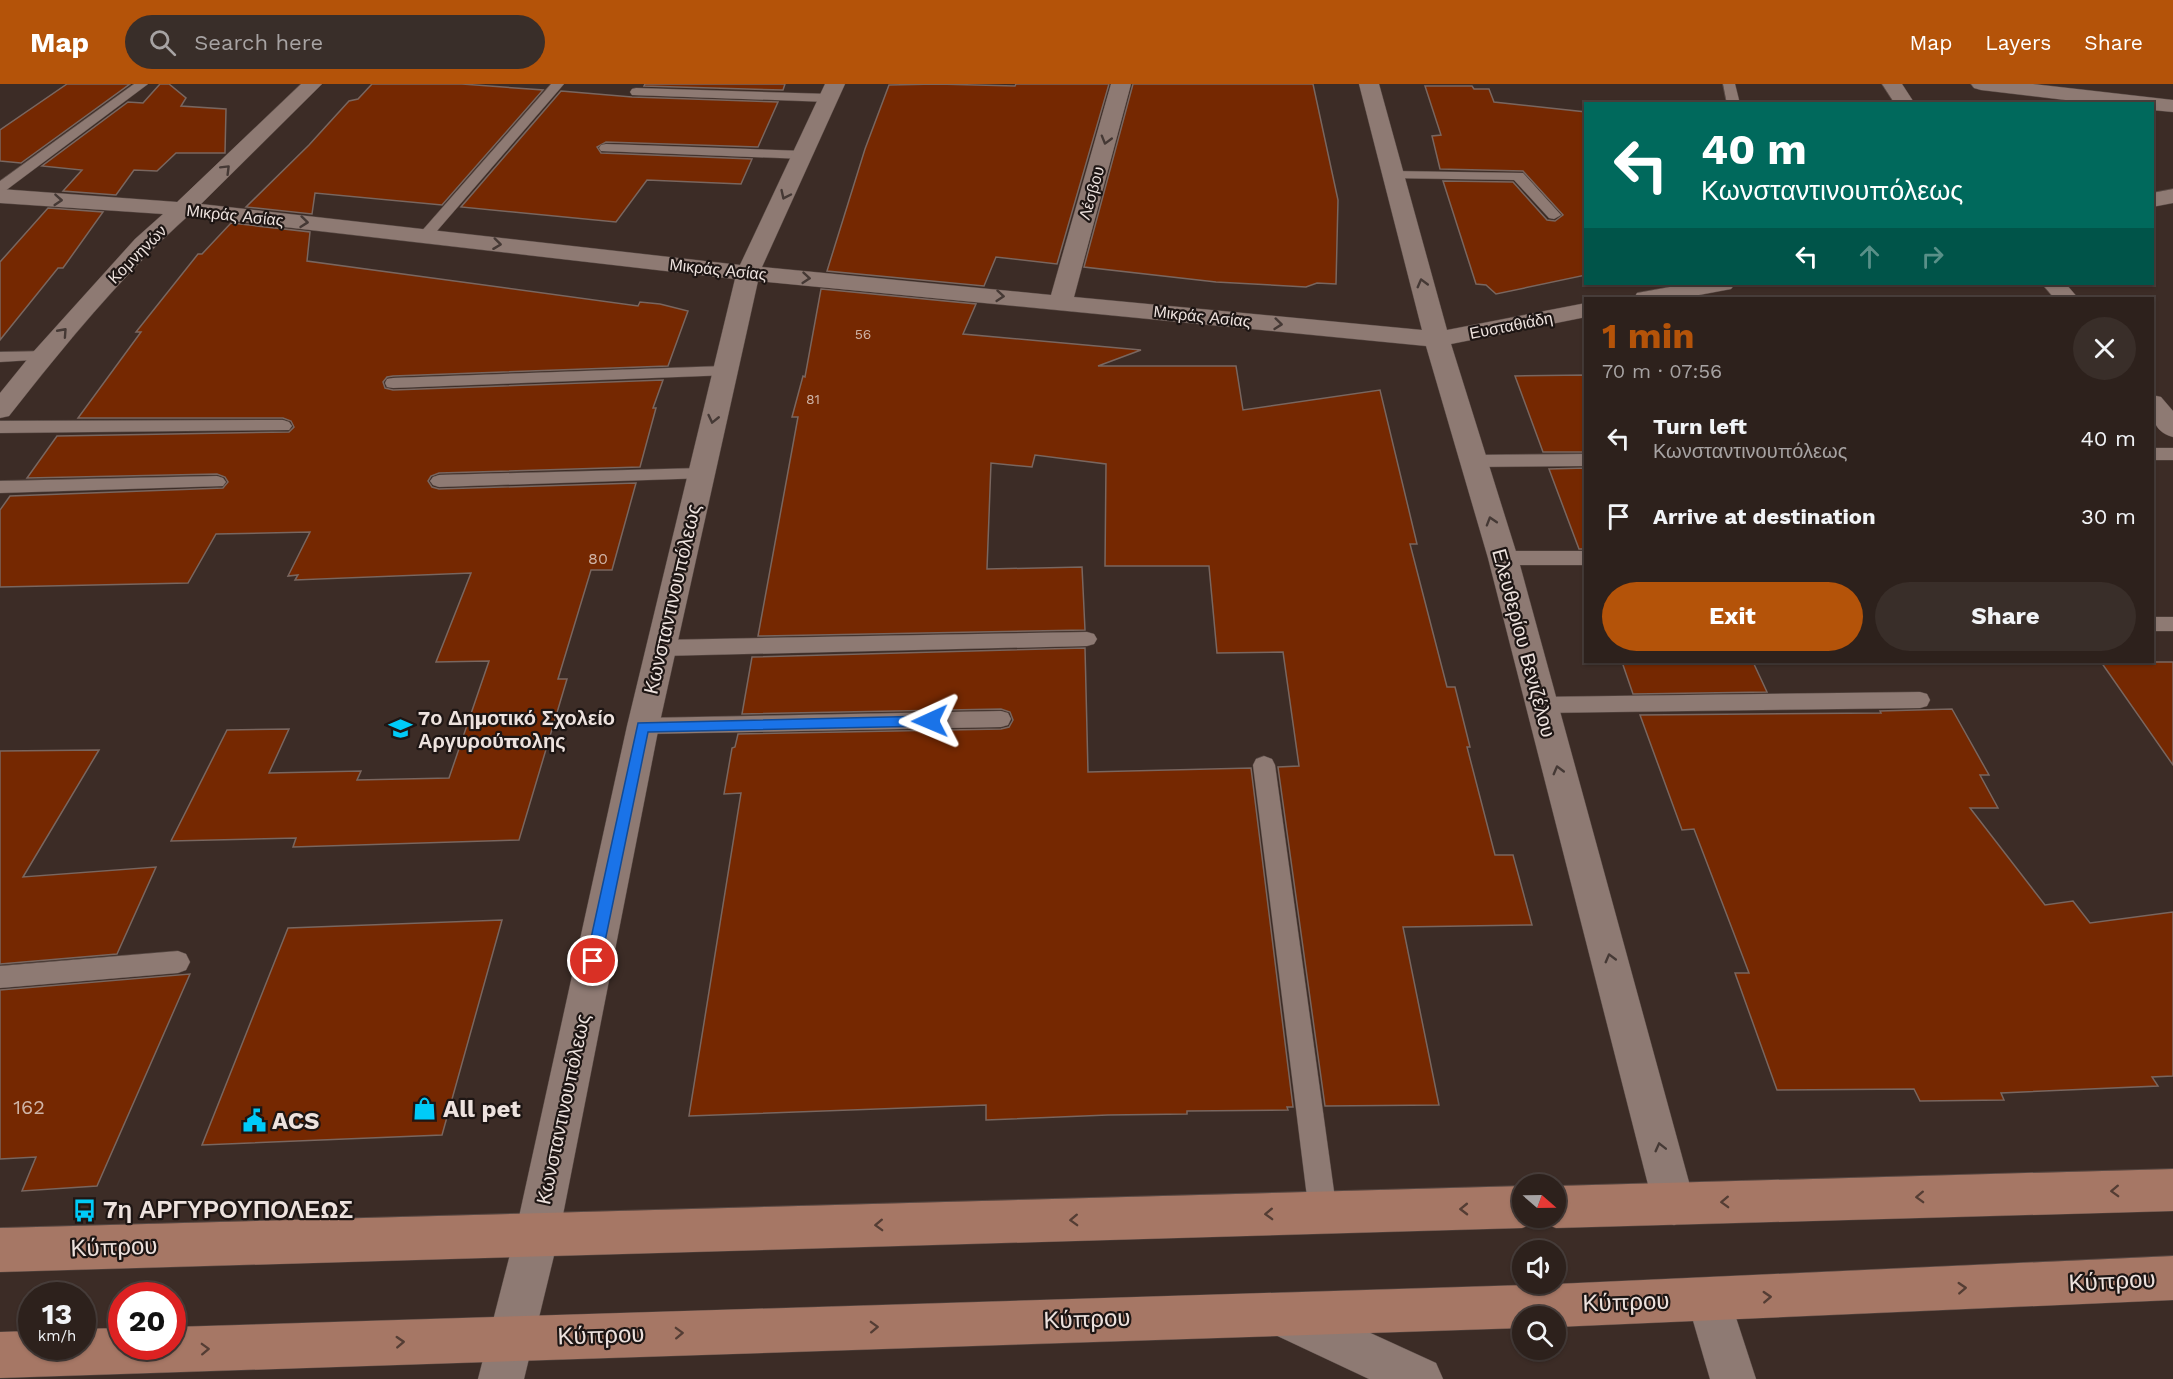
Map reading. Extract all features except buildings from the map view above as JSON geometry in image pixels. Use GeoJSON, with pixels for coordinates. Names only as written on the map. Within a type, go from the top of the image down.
{"type":"FeatureCollection","features":[{"type":"Feature","properties":{"kind":"main road"},"geometry":{"type":"LineString","coordinates":[[1566,1207],[2173,1190]]}},
{"type":"Feature","properties":{"kind":"main road","name":"Κύπρου"},"geometry":{"type":"LineString","coordinates":[[0,1250],[1512,1208]]}},
{"type":"Feature","properties":{"kind":"main road","name":"Κύπρου"},"geometry":{"type":"LineString","coordinates":[[0,1355],[507,1358],[1279,1313],[1709,1300],[2173,1278]]}},
{"type":"Feature","properties":{"kind":"street","name":"Κομνηνών"},"geometry":{"type":"LineString","coordinates":[[0,410],[43,356],[143,244],[183,209],[312,84]]}},
{"type":"Feature","properties":{"kind":"street","name":"Λέσβου"},"geometry":{"type":"LineString","coordinates":[[1061,302],[1121,84]]}},
{"type":"Feature","properties":{"kind":"street","name":"Ελευθερίου Βενιζέλου"},"geometry":{"type":"LineString","coordinates":[[1370,84],[1437,339],[1503,558],[1540,705],[1640,1068],[1674,1204]]}},
{"type":"Feature","properties":{"kind":"street"},"geometry":{"type":"LineString","coordinates":[[1892,84],[1904,102]]}},
{"type":"Feature","properties":{"kind":"street"},"geometry":{"type":"LineString","coordinates":[[1981,84],[2049,88],[2145,102]]}},
{"type":"Feature","properties":{"kind":"street","name":"Κωνσταντινουπόλεως"},"geometry":{"type":"LineString","coordinates":[[507,1358],[537,1235],[643,726],[748,273],[832,91]]}},
{"type":"Feature","properties":{"kind":"street"},"geometry":{"type":"LineString","coordinates":[[2154,103],[2173,106]]}},
{"type":"Feature","properties":{"kind":"street","name":"Μικράς Ασίας"},"geometry":{"type":"LineString","coordinates":[[0,196],[183,209],[748,273],[1437,339]]}},
{"type":"Feature","properties":{"kind":"street"},"geometry":{"type":"LineString","coordinates":[[2154,200],[2173,196]]}},
{"type":"Feature","properties":{"kind":"street"},"geometry":{"type":"LineString","coordinates":[[1652,297],[1718,285]]}},
{"type":"Feature","properties":{"kind":"street"},"geometry":{"type":"LineString","coordinates":[[2055,285],[2065,297]]}},
{"type":"Feature","properties":{"kind":"street","name":"Ευσταθιάδη"},"geometry":{"type":"LineString","coordinates":[[1437,339],[1584,310]]}},
{"type":"Feature","properties":{"kind":"street"},"geometry":{"type":"LineString","coordinates":[[2154,405],[2173,428]]}},
{"type":"Feature","properties":{"kind":"street"},"geometry":{"type":"LineString","coordinates":[[1709,1300],[1733,1379]]}},
{"type":"Feature","properties":{"kind":"street"},"geometry":{"type":"LineString","coordinates":[[1279,1313],[1420,1379]]}},
{"type":"Feature","properties":{"kind":"lane"},"geometry":{"type":"LineString","coordinates":[[0,188],[142,84]]}},
{"type":"Feature","properties":{"kind":"lane"},"geometry":{"type":"LineString","coordinates":[[424,236],[558,84]]}},
{"type":"Feature","properties":{"kind":"lane"},"geometry":{"type":"LineString","coordinates":[[1729,84],[1734,102]]}},
{"type":"Feature","properties":{"kind":"lane"},"geometry":{"type":"LineString","coordinates":[[636,92],[832,91]]}},
{"type":"Feature","properties":{"kind":"lane"},"geometry":{"type":"LineString","coordinates":[[606,148],[804,155]]}},
{"type":"Feature","properties":{"kind":"lane"},"geometry":{"type":"LineString","coordinates":[[1394,175],[1518,176],[1554,215]]}},
{"type":"Feature","properties":{"kind":"lane"},"geometry":{"type":"LineString","coordinates":[[0,357],[43,356]]}},
{"type":"Feature","properties":{"kind":"lane"},"geometry":{"type":"LineString","coordinates":[[393,383],[724,371]]}},
{"type":"Feature","properties":{"kind":"lane"},"geometry":{"type":"LineString","coordinates":[[0,427],[283,426]]}},
{"type":"Feature","properties":{"kind":"lane"},"geometry":{"type":"LineString","coordinates":[[2154,454],[2173,454]]}},
{"type":"Feature","properties":{"kind":"lane"},"geometry":{"type":"LineString","coordinates":[[1473,461],[1584,460]]}},
{"type":"Feature","properties":{"kind":"lane"},"geometry":{"type":"LineString","coordinates":[[439,481],[701,474]]}},
{"type":"Feature","properties":{"kind":"lane"},"geometry":{"type":"LineString","coordinates":[[0,487],[218,482]]}},
{"type":"Feature","properties":{"kind":"lane"},"geometry":{"type":"LineString","coordinates":[[1503,558],[1584,558]]}},
{"type":"Feature","properties":{"kind":"lane"},"geometry":{"type":"LineString","coordinates":[[2154,624],[2173,624]]}},
{"type":"Feature","properties":{"kind":"lane"},"geometry":{"type":"LineString","coordinates":[[661,648],[1087,639]]}},
{"type":"Feature","properties":{"kind":"lane"},"geometry":{"type":"LineString","coordinates":[[1540,705],[1920,700]]}},
{"type":"Feature","properties":{"kind":"lane"},"geometry":{"type":"LineString","coordinates":[[643,726],[1001,719]]}},
{"type":"Feature","properties":{"kind":"lane"},"geometry":{"type":"LineString","coordinates":[[1264,765],[1323,1213]]}},
{"type":"Feature","properties":{"kind":"lane"},"geometry":{"type":"LineString","coordinates":[[0,976],[178,962]]}},
{"type":"Feature","properties":{"kind":"place","name":"7ο Δημοτικό Σχολείο Αργυρούπολης"},"geometry":{"type":"Point","coordinates":[400,729]}},
{"type":"Feature","properties":{"kind":"place","name":"All pet"},"geometry":{"type":"Point","coordinates":[425,1109]}},
{"type":"Feature","properties":{"kind":"place","name":"ACS"},"geometry":{"type":"Point","coordinates":[254,1121]}},
{"type":"Feature","properties":{"kind":"place","name":"7η ΑΡΓΥΡΟΥΠΟΛΕΩΣ"},"geometry":{"type":"Point","coordinates":[85,1210]}},
{"type":"Feature","properties":{"kind":"route"},"geometry":{"type":"LineString","coordinates":[[593,961],[643,726],[930,721]]}}]}
